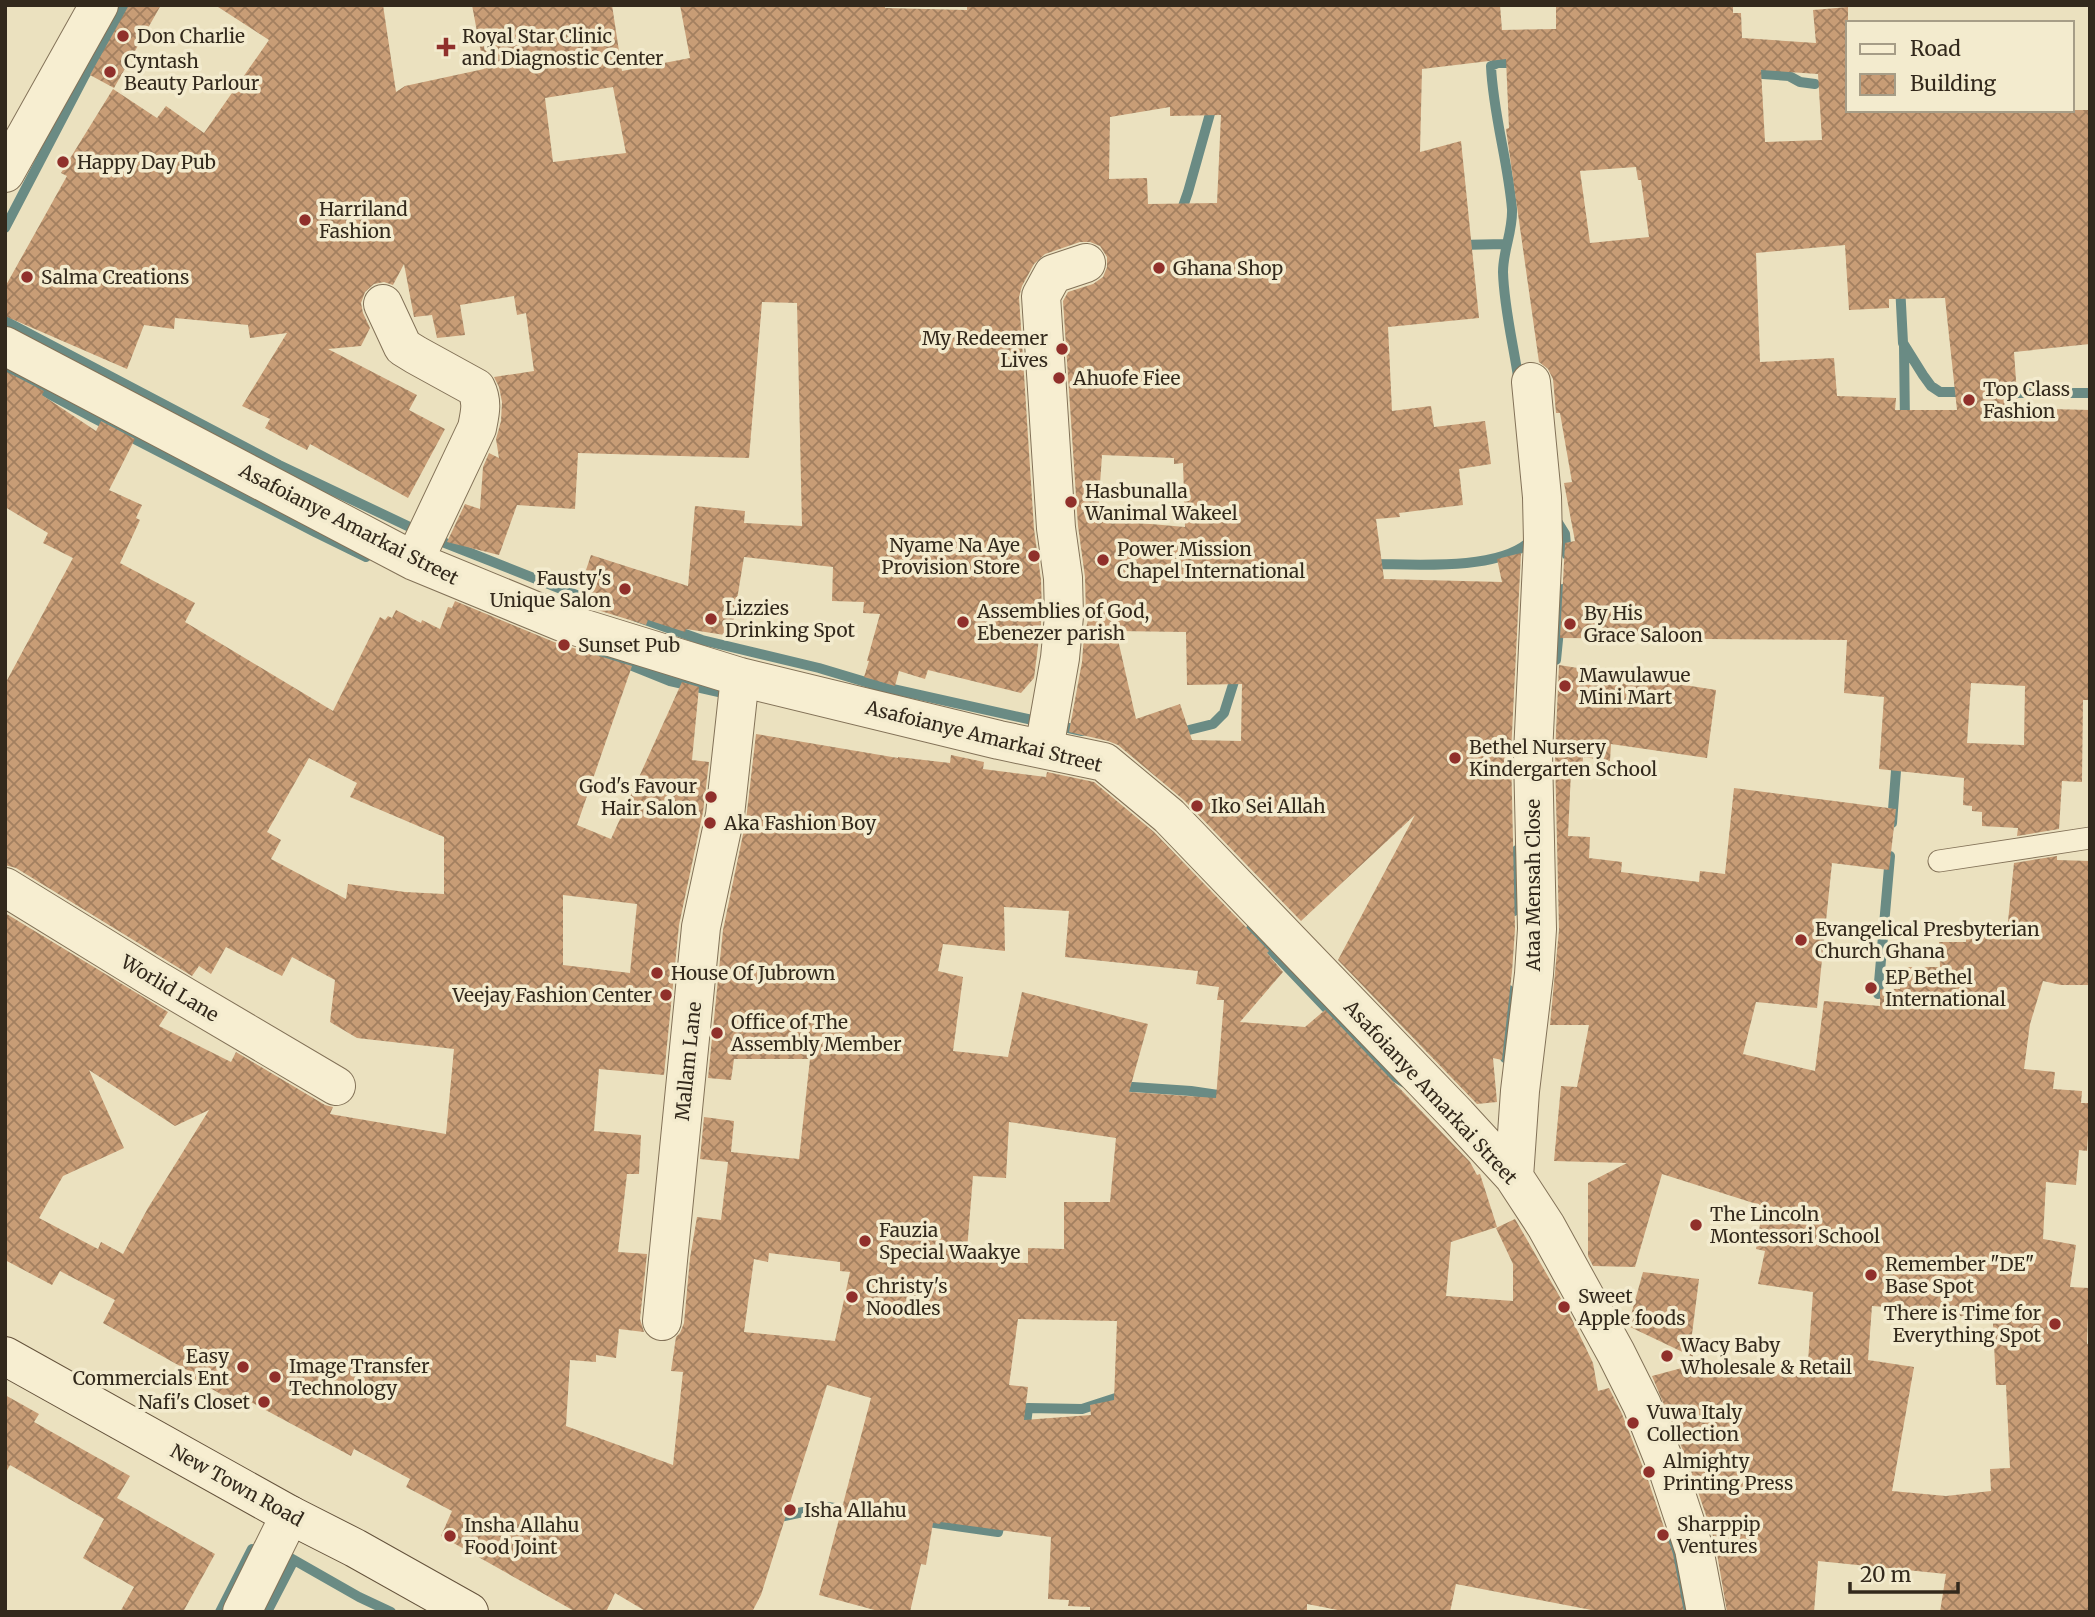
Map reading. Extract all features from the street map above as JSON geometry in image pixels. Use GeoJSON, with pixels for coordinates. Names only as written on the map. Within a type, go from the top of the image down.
{"type":"FeatureCollection","features":[{"type":"Feature","properties":{"kind":"street"},"geometry":{"type":"LineString","coordinates":[[5,173],[99,5]]}},
{"type":"Feature","properties":{"kind":"street"},"geometry":{"type":"LineString","coordinates":[[1044,749],[1060,658],[1064,616],[1041,296],[1053,274],[1086,264]]}},
{"type":"Feature","properties":{"kind":"street"},"geometry":{"type":"LineString","coordinates":[[383,304],[403,346],[476,388],[480,396],[481,409],[477,428],[414,561]]}},
{"type":"Feature","properties":{"kind":"street","name":"Asafoianye Amarkai Street"},"geometry":{"type":"LineString","coordinates":[[5,346],[414,561],[562,622],[740,677],[1104,762],[1169,816],[1514,1177],[1558,1249],[1642,1405],[1669,1473],[1694,1549],[1706,1612]]}},
{"type":"Feature","properties":{"kind":"street","name":"Ataa Mensah Close"},"geometry":{"type":"LineString","coordinates":[[1514,1177],[1536,929],[1533,754],[1543,542],[1542,497],[1531,382]]}},
{"type":"Feature","properties":{"kind":"street","name":"Mallam Lane"},"geometry":{"type":"LineString","coordinates":[[662,1321],[701,927],[725,815],[740,677]]}},
{"type":"Feature","properties":{"kind":"street","name":"Worlid Lane"},"geometry":{"type":"LineString","coordinates":[[5,887],[336,1086]]}},
{"type":"Feature","properties":{"kind":"street","name":"New Town Road"},"geometry":{"type":"LineString","coordinates":[[5,1356],[469,1612]]}},
{"type":"Feature","properties":{"kind":"street"},"geometry":{"type":"LineString","coordinates":[[242,1612],[290,1515]]}},
{"type":"Feature","properties":{"kind":"lane"},"geometry":{"type":"LineString","coordinates":[[1939,861],[2090,838]]}},
{"type":"Feature","properties":{"kind":"building"},"geometry":{"type":"Polygon","coordinates":[[[129,5],[161,5],[114,88],[90,75],[129,5]]]}},
{"type":"Feature","properties":{"kind":"building"},"geometry":{"type":"Polygon","coordinates":[[[215,5],[383,5],[396,92],[405,86],[484,69],[472,5],[612,5],[622,71],[690,58],[680,5],[885,5],[885,8],[967,10],[967,5],[1500,5],[1502,30],[1556,29],[1556,5],[1733,5],[1733,13],[1741,13],[1742,38],[1816,43],[1813,10],[1848,7],[1846,112],[2090,110],[2090,344],[2014,352],[2018,408],[2090,410],[2090,700],[2083,700],[2082,782],[2062,781],[2059,829],[2017,836],[2018,828],[1982,826],[1982,812],[1972,811],[1972,806],[1963,805],[1964,778],[1879,769],[1884,697],[1844,693],[1847,640],[1560,638],[1565,543],[1575,541],[1564,483],[1572,482],[1560,413],[1556,413],[1553,379],[1548,369],[1539,362],[1506,129],[1509,128],[1506,59],[1422,69],[1420,152],[1461,141],[1479,318],[1388,327],[1392,411],[1431,406],[1434,427],[1485,421],[1491,464],[1459,469],[1463,505],[1399,513],[1400,517],[1376,519],[1384,579],[1502,582],[1497,559],[1521,553],[1511,753],[1515,929],[1512,972],[1502,1060],[1493,1058],[1497,1102],[1477,1104],[1338,960],[1415,815],[1301,921],[1185,801],[1118,745],[1069,732],[1090,613],[1086,618],[1063,301],[1068,292],[1093,284],[1103,277],[1107,257],[1100,246],[1080,242],[1045,254],[1034,264],[1019,297],[1034,529],[1041,580],[1042,615],[1034,678],[1021,693],[928,670],[925,679],[899,671],[895,686],[864,677],[880,614],[863,613],[864,602],[832,601],[833,567],[744,557],[731,636],[686,629],[685,632],[648,620],[646,625],[575,603],[591,555],[688,586],[695,506],[745,511],[744,523],[802,526],[797,303],[762,302],[749,458],[578,453],[575,509],[517,505],[499,555],[447,542],[465,504],[480,509],[483,467],[489,453],[499,458],[496,439],[502,402],[494,377],[534,371],[526,313],[517,315],[514,296],[460,305],[465,335],[437,338],[432,315],[414,317],[404,264],[393,285],[384,282],[374,284],[365,292],[361,303],[370,328],[361,346],[328,349],[417,395],[409,410],[445,429],[408,498],[310,444],[307,450],[265,428],[270,419],[242,406],[287,333],[250,338],[248,325],[175,318],[174,329],[144,325],[127,369],[5,316],[5,287],[67,176],[61,173],[113,89],[157,118],[166,106],[204,133],[269,40],[215,5]],[[1761,70],[1765,142],[1822,140],[1818,74],[1761,70]],[[613,87],[545,98],[553,162],[626,153],[613,87]],[[1170,107],[1110,117],[1109,179],[1147,178],[1148,204],[1217,203],[1221,115],[1170,116],[1170,107]],[[1636,167],[1580,171],[1590,243],[1649,237],[1641,180],[1638,180],[1636,167]],[[1845,245],[1756,253],[1760,362],[1834,358],[1837,396],[1896,398],[1895,410],[1957,410],[1945,298],[1889,299],[1889,308],[1849,310],[1845,245]],[[1102,455],[1098,514],[1105,514],[1105,520],[1185,527],[1183,463],[1174,464],[1174,458],[1102,455]],[[1116,631],[1136,719],[1180,704],[1192,740],[1241,741],[1242,684],[1187,685],[1186,632],[1116,631]],[[1971,683],[1967,743],[2024,745],[2025,686],[1971,683]]]}},
{"type":"Feature","properties":{"kind":"building"},"geometry":{"type":"Polygon","coordinates":[[[5,371],[44,391],[42,395],[96,431],[101,421],[135,439],[109,490],[142,505],[136,518],[140,520],[120,563],[195,603],[185,622],[333,711],[380,617],[385,620],[388,616],[392,618],[396,610],[440,629],[448,607],[452,608],[455,601],[554,642],[632,666],[577,825],[611,839],[682,682],[699,687],[692,760],[709,762],[703,812],[679,925],[664,1075],[599,1069],[594,1131],[641,1135],[639,1174],[627,1174],[618,1252],[647,1254],[640,1319],[644,1332],[619,1329],[616,1358],[596,1355],[596,1362],[570,1360],[566,1426],[673,1465],[683,1372],[671,1371],[676,1337],[684,1323],[697,1217],[721,1220],[728,1162],[700,1159],[704,1117],[734,1121],[731,1152],[799,1159],[810,1059],[734,1059],[731,1080],[708,1078],[723,930],[746,820],[756,734],[898,758],[950,763],[951,755],[984,762],[983,769],[1046,777],[1047,772],[1094,782],[1154,832],[1269,951],[1267,953],[1283,972],[1240,1022],[1305,1027],[1325,1010],[1470,1162],[1477,1175],[1480,1174],[1497,1227],[1451,1242],[1446,1296],[1513,1301],[1513,1264],[1496,1228],[1515,1219],[1568,1311],[1593,1363],[1598,1391],[1609,1388],[1622,1414],[1673,1554],[1684,1612],[1602,1612],[1456,1584],[1450,1612],[1348,1612],[1307,1604],[1307,1612],[1090,1612],[1090,1607],[1068,1606],[1069,1600],[1048,1599],[1051,1537],[941,1522],[933,1523],[926,1565],[921,1564],[910,1612],[882,1612],[819,1595],[871,1398],[827,1385],[761,1595],[752,1612],[647,1612],[615,1593],[606,1612],[576,1612],[441,1536],[452,1511],[406,1487],[410,1479],[354,1449],[351,1456],[247,1400],[244,1407],[194,1379],[196,1375],[103,1323],[115,1300],[60,1271],[52,1285],[5,1260],[5,913],[168,1012],[159,1026],[231,1062],[236,1052],[325,1105],[333,1107],[330,1114],[446,1134],[454,1049],[357,1038],[330,1022],[335,980],[292,957],[282,976],[226,947],[211,974],[199,966],[192,976],[16,868],[5,865],[5,684],[73,558],[43,543],[48,533],[5,507],[5,371]],[[309,758],[267,832],[281,840],[271,859],[346,899],[348,884],[444,894],[444,837],[350,797],[357,783],[309,758]],[[563,895],[563,965],[630,973],[637,904],[563,895]],[[1004,907],[1005,951],[943,944],[938,971],[963,977],[953,1051],[1008,1057],[1022,992],[1148,1024],[1129,1092],[1216,1098],[1224,1000],[1217,1000],[1219,987],[1196,984],[1198,971],[1065,957],[1069,911],[1004,907]],[[89,1070],[124,1148],[63,1176],[39,1218],[98,1249],[101,1242],[123,1254],[148,1208],[209,1110],[175,1126],[89,1070]],[[1009,1122],[1006,1178],[973,1176],[966,1262],[1028,1263],[1028,1248],[1064,1249],[1064,1202],[1110,1202],[1116,1138],[1009,1122]],[[769,1253],[768,1262],[754,1259],[744,1332],[835,1341],[850,1272],[840,1271],[840,1262],[769,1253]],[[1018,1319],[1009,1385],[1028,1387],[1024,1420],[1091,1415],[1090,1405],[1114,1400],[1117,1321],[1018,1319]]]}},
{"type":"Feature","properties":{"kind":"building"},"geometry":{"type":"Polygon","coordinates":[[[1559,665],[1716,690],[1707,758],[1611,744],[1610,761],[1583,757],[1582,772],[1571,771],[1568,836],[1590,837],[1589,858],[1622,862],[1621,872],[1699,882],[1700,871],[1725,874],[1734,788],[1896,809],[1889,870],[1832,863],[1817,1008],[1756,1002],[1743,1054],[1815,1071],[1824,1001],[1880,1006],[1880,989],[1900,989],[1900,967],[1940,967],[1939,942],[1966,942],[1966,929],[2007,931],[2014,863],[2057,856],[2057,860],[2090,861],[2090,985],[2061,985],[2043,981],[2030,1024],[2024,1069],[2055,1072],[2053,1089],[2082,1091],[2081,1103],[2090,1103],[2087,1151],[2079,1150],[2076,1185],[2046,1182],[2043,1239],[2076,1245],[2070,1287],[2089,1288],[2087,1344],[2090,1343],[2090,1612],[1940,1612],[1946,1574],[1818,1561],[1814,1612],[1727,1612],[1715,1542],[1689,1465],[1652,1376],[1693,1365],[1693,1370],[1807,1375],[1813,1292],[1758,1284],[1765,1251],[1756,1249],[1763,1206],[1662,1174],[1635,1267],[1593,1266],[1588,1256],[1588,1183],[1627,1163],[1554,1161],[1561,1086],[1577,1087],[1589,1025],[1550,1025],[1559,930],[1555,754],[1559,665]],[[1872,1306],[1868,1360],[1914,1367],[1892,1491],[1946,1496],[1991,1491],[1990,1469],[2010,1468],[2006,1385],[1996,1385],[1993,1323],[1937,1311],[1872,1306]]]}},
{"type":"Feature","properties":{"kind":"building"},"geometry":{"type":"Polygon","coordinates":[[[1643,1272],[1699,1279],[1692,1334],[1693,1357],[1628,1326],[1643,1272]]]}},
{"type":"Feature","properties":{"kind":"building"},"geometry":{"type":"Polygon","coordinates":[[[5,1395],[39,1414],[34,1422],[130,1476],[117,1498],[215,1554],[183,1612],[120,1612],[134,1587],[83,1558],[104,1519],[10,1465],[5,1474],[5,1395]]]}},
{"type":"Feature","properties":{"kind":"waterway"},"geometry":{"type":"LineString","coordinates":[[5,228],[125,5]]}},
{"type":"Feature","properties":{"kind":"waterway"},"geometry":{"type":"LineString","coordinates":[[1519,383],[1503,272],[1512,209],[1491,66],[1498,63],[1520,63]]}},
{"type":"Feature","properties":{"kind":"waterway"},"geometry":{"type":"LineString","coordinates":[[1749,73],[1789,76],[1800,82],[1815,84]]}},
{"type":"Feature","properties":{"kind":"waterway"},"geometry":{"type":"LineString","coordinates":[[1180,215],[1213,103]]}},
{"type":"Feature","properties":{"kind":"waterway"},"geometry":{"type":"LineString","coordinates":[[1459,245],[1505,244]]}},
{"type":"Feature","properties":{"kind":"waterway"},"geometry":{"type":"LineString","coordinates":[[1900,285],[1903,343],[1923,375],[1931,386],[1940,392],[1968,392]]}},
{"type":"Feature","properties":{"kind":"waterway"},"geometry":{"type":"LineString","coordinates":[[5,321],[279,465],[435,539],[589,600]]}},
{"type":"Feature","properties":{"kind":"waterway"},"geometry":{"type":"LineString","coordinates":[[1904,346],[1905,424]]}},
{"type":"Feature","properties":{"kind":"waterway"},"geometry":{"type":"LineString","coordinates":[[5,370],[366,557]]}},
{"type":"Feature","properties":{"kind":"waterway"},"geometry":{"type":"LineString","coordinates":[[2005,393],[2090,393]]}},
{"type":"Feature","properties":{"kind":"waterway"},"geometry":{"type":"LineString","coordinates":[[1555,518],[1565,534],[1567,555]]}},
{"type":"Feature","properties":{"kind":"waterway"},"geometry":{"type":"LineString","coordinates":[[1371,564],[1431,565],[1475,562],[1513,552],[1528,543]]}},
{"type":"Feature","properties":{"kind":"waterway"},"geometry":{"type":"LineString","coordinates":[[1556,660],[1563,589]]}},
{"type":"Feature","properties":{"kind":"waterway"},"geometry":{"type":"LineString","coordinates":[[634,616],[702,640],[819,668],[879,686],[1082,731]]}},
{"type":"Feature","properties":{"kind":"waterway"},"geometry":{"type":"LineString","coordinates":[[598,652],[670,681],[732,695]]}},
{"type":"Feature","properties":{"kind":"waterway"},"geometry":{"type":"LineString","coordinates":[[1177,733],[1213,724],[1224,713],[1237,672]]}},
{"type":"Feature","properties":{"kind":"waterway"},"geometry":{"type":"LineString","coordinates":[[1892,823],[1897,758]]}},
{"type":"Feature","properties":{"kind":"waterway"},"geometry":{"type":"LineString","coordinates":[[1514,911],[1517,850]]}},
{"type":"Feature","properties":{"kind":"waterway"},"geometry":{"type":"LineString","coordinates":[[1878,994],[1890,856]]}},
{"type":"Feature","properties":{"kind":"waterway"},"geometry":{"type":"LineString","coordinates":[[1251,929],[1387,1072],[1405,1083]]}},
{"type":"Feature","properties":{"kind":"waterway"},"geometry":{"type":"LineString","coordinates":[[1505,1058],[1509,990]]}},
{"type":"Feature","properties":{"kind":"waterway"},"geometry":{"type":"LineString","coordinates":[[1118,1086],[1218,1095]]}},
{"type":"Feature","properties":{"kind":"waterway"},"geometry":{"type":"LineString","coordinates":[[1025,1432],[1028,1408],[1082,1409],[1125,1395]]}},
{"type":"Feature","properties":{"kind":"waterway"},"geometry":{"type":"LineString","coordinates":[[775,1518],[803,1512],[818,1514],[828,1507],[853,1511]]}},
{"type":"Feature","properties":{"kind":"waterway"},"geometry":{"type":"LineString","coordinates":[[928,1522],[998,1532],[1001,1518]]}},
{"type":"Feature","properties":{"kind":"waterway"},"geometry":{"type":"LineString","coordinates":[[1671,1535],[1685,1612]]}},
{"type":"Feature","properties":{"kind":"waterway"},"geometry":{"type":"LineString","coordinates":[[220,1612],[252,1549]]}},
{"type":"Feature","properties":{"kind":"waterway"},"geometry":{"type":"LineString","coordinates":[[280,1552],[391,1612]]}},
{"type":"Feature","properties":{"kind":"waterway"},"geometry":{"type":"LineString","coordinates":[[267,1612],[294,1560]]}},
{"type":"Feature","properties":{"kind":"place","name":"Don Charlie"},"geometry":{"type":"Point","coordinates":[123,36]}},
{"type":"Feature","properties":{"kind":"place","name":"Royal Star Clinic and Diagnostic Center"},"geometry":{"type":"Point","coordinates":[446,47]}},
{"type":"Feature","properties":{"kind":"place","name":"Cyntash Beauty Parlour"},"geometry":{"type":"Point","coordinates":[110,72]}},
{"type":"Feature","properties":{"kind":"place","name":"Happy Day Pub"},"geometry":{"type":"Point","coordinates":[63,162]}},
{"type":"Feature","properties":{"kind":"place","name":"Harriland Fashion"},"geometry":{"type":"Point","coordinates":[305,220]}},
{"type":"Feature","properties":{"kind":"place","name":"Ghana Shop"},"geometry":{"type":"Point","coordinates":[1159,268]}},
{"type":"Feature","properties":{"kind":"place","name":"Salma Creations"},"geometry":{"type":"Point","coordinates":[27,277]}},
{"type":"Feature","properties":{"kind":"place","name":"My Redeemer Lives"},"geometry":{"type":"Point","coordinates":[1062,349]}},
{"type":"Feature","properties":{"kind":"place","name":"Ahuofe Fiee"},"geometry":{"type":"Point","coordinates":[1059,378]}},
{"type":"Feature","properties":{"kind":"place","name":"Top Class Fashion"},"geometry":{"type":"Point","coordinates":[1969,400]}},
{"type":"Feature","properties":{"kind":"place","name":"Hasbunalla Wanimal Wakeel"},"geometry":{"type":"Point","coordinates":[1071,502]}},
{"type":"Feature","properties":{"kind":"place","name":"Nyame Na Aye Provision Store"},"geometry":{"type":"Point","coordinates":[1034,556]}},
{"type":"Feature","properties":{"kind":"place","name":"Power Mission Chapel International"},"geometry":{"type":"Point","coordinates":[1103,560]}},
{"type":"Feature","properties":{"kind":"place","name":"Fausty's Unique Salon"},"geometry":{"type":"Point","coordinates":[625,589]}},
{"type":"Feature","properties":{"kind":"place","name":"Lizzies Drinking Spot"},"geometry":{"type":"Point","coordinates":[711,619]}},
{"type":"Feature","properties":{"kind":"place","name":"Assemblies of God, Ebenezer parish"},"geometry":{"type":"Point","coordinates":[963,622]}},
{"type":"Feature","properties":{"kind":"place","name":"By His Grace Saloon"},"geometry":{"type":"Point","coordinates":[1570,624]}},
{"type":"Feature","properties":{"kind":"place","name":"Sunset Pub"},"geometry":{"type":"Point","coordinates":[564,645]}},
{"type":"Feature","properties":{"kind":"place","name":"Mawulawue Mini Mart"},"geometry":{"type":"Point","coordinates":[1565,686]}},
{"type":"Feature","properties":{"kind":"place","name":"Bethel Nursery Kindergarten School"},"geometry":{"type":"Point","coordinates":[1455,758]}},
{"type":"Feature","properties":{"kind":"place","name":"God's Favour Hair Salon"},"geometry":{"type":"Point","coordinates":[711,797]}},
{"type":"Feature","properties":{"kind":"place","name":"Iko Sei Allah"},"geometry":{"type":"Point","coordinates":[1197,806]}},
{"type":"Feature","properties":{"kind":"place","name":"Aka Fashion Boy"},"geometry":{"type":"Point","coordinates":[710,823]}},
{"type":"Feature","properties":{"kind":"place","name":"Evangelical Presbyterian Church Ghana"},"geometry":{"type":"Point","coordinates":[1801,940]}},
{"type":"Feature","properties":{"kind":"place","name":"House Of Jubrown"},"geometry":{"type":"Point","coordinates":[657,973]}},
{"type":"Feature","properties":{"kind":"place","name":"EP Bethel International"},"geometry":{"type":"Point","coordinates":[1871,988]}},
{"type":"Feature","properties":{"kind":"place","name":"Veejay Fashion Center"},"geometry":{"type":"Point","coordinates":[666,995]}},
{"type":"Feature","properties":{"kind":"place","name":"Office of The Assembly Member"},"geometry":{"type":"Point","coordinates":[717,1033]}},
{"type":"Feature","properties":{"kind":"place","name":"The Lincoln Montessori School"},"geometry":{"type":"Point","coordinates":[1696,1225]}},
{"type":"Feature","properties":{"kind":"place","name":"Fauzia Special Waakye"},"geometry":{"type":"Point","coordinates":[865,1241]}},
{"type":"Feature","properties":{"kind":"place","name":"Remember \"DE\" Base Spot"},"geometry":{"type":"Point","coordinates":[1871,1275]}},
{"type":"Feature","properties":{"kind":"place","name":"Christy's Noodles"},"geometry":{"type":"Point","coordinates":[852,1297]}},
{"type":"Feature","properties":{"kind":"place","name":"Sweet Apple foods"},"geometry":{"type":"Point","coordinates":[1564,1307]}},
{"type":"Feature","properties":{"kind":"place","name":"There is Time for Everything Spot"},"geometry":{"type":"Point","coordinates":[2055,1324]}},
{"type":"Feature","properties":{"kind":"place","name":"Wacy Baby Wholesale & Retail"},"geometry":{"type":"Point","coordinates":[1667,1356]}},
{"type":"Feature","properties":{"kind":"place","name":"Easy Commercials Ent"},"geometry":{"type":"Point","coordinates":[243,1367]}},
{"type":"Feature","properties":{"kind":"place","name":"Image Transfer Technology"},"geometry":{"type":"Point","coordinates":[275,1377]}},
{"type":"Feature","properties":{"kind":"place","name":"Nafi's Closet"},"geometry":{"type":"Point","coordinates":[264,1402]}},
{"type":"Feature","properties":{"kind":"place","name":"Vuwa Italy Collection"},"geometry":{"type":"Point","coordinates":[1633,1423]}},
{"type":"Feature","properties":{"kind":"place","name":"Almighty Printing Press"},"geometry":{"type":"Point","coordinates":[1649,1472]}},
{"type":"Feature","properties":{"kind":"place","name":"Isha Allahu"},"geometry":{"type":"Point","coordinates":[790,1510]}},
{"type":"Feature","properties":{"kind":"place","name":"Sharppip Ventures"},"geometry":{"type":"Point","coordinates":[1663,1535]}},
{"type":"Feature","properties":{"kind":"place","name":"Insha Allahu Food Joint"},"geometry":{"type":"Point","coordinates":[450,1536]}}]}
